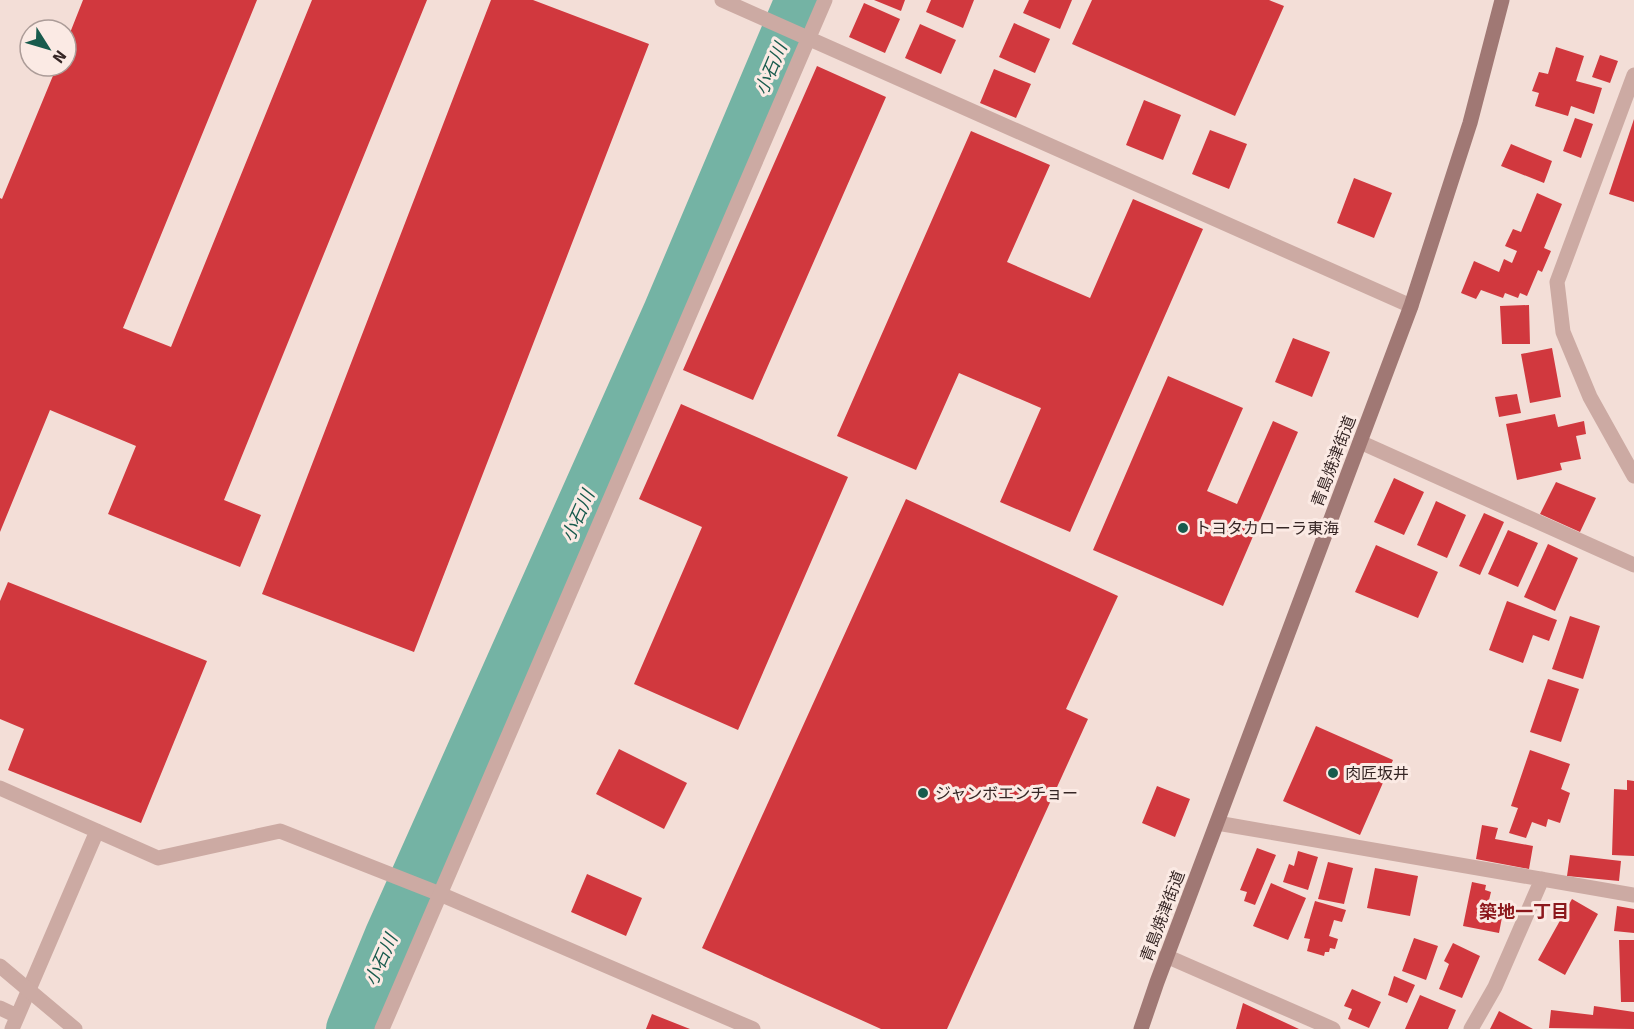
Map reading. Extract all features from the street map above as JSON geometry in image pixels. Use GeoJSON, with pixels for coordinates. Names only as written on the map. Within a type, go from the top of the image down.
{"type":"FeatureCollection","features":[{"type":"Feature","properties":{"kind":"main road","name":"青島焼津街道"},"geometry":{"type":"LineString","coordinates":[[1141,1029],[1166,956],[1411,306],[1470,123],[1502,0]]}},
{"type":"Feature","properties":{"kind":"street"},"geometry":{"type":"LineString","coordinates":[[722,0],[1411,306]]}},
{"type":"Feature","properties":{"kind":"street"},"geometry":{"type":"LineString","coordinates":[[382,1029],[825,0]]}},
{"type":"Feature","properties":{"kind":"street"},"geometry":{"type":"LineString","coordinates":[[1634,75],[1557,282],[1563,332],[1590,397],[1634,476]]}},
{"type":"Feature","properties":{"kind":"street"},"geometry":{"type":"LineString","coordinates":[[1360,442],[1634,565]]}},
{"type":"Feature","properties":{"kind":"street"},"geometry":{"type":"LineString","coordinates":[[0,788],[158,858],[280,831],[440,894],[753,1029]]}},
{"type":"Feature","properties":{"kind":"street"},"geometry":{"type":"LineString","coordinates":[[1217,823],[1634,895]]}},
{"type":"Feature","properties":{"kind":"street"},"geometry":{"type":"LineString","coordinates":[[0,1008],[15,1023],[97,831]]}},
{"type":"Feature","properties":{"kind":"street"},"geometry":{"type":"LineString","coordinates":[[1471,1029],[1495,987],[1542,879]]}},
{"type":"Feature","properties":{"kind":"street"},"geometry":{"type":"LineString","coordinates":[[1166,956],[1334,1029]]}},
{"type":"Feature","properties":{"kind":"street"},"geometry":{"type":"LineString","coordinates":[[0,966],[75,1029]]}},
{"type":"Feature","properties":{"kind":"building"},"geometry":{"type":"Polygon","coordinates":[[[83,0],[257,0],[123,328],[171,347],[312,0],[427,0],[224,500],[261,515],[240,567],[108,514],[136,446],[50,410],[0,532],[0,198],[2,199],[52,78],[78,78],[78,18],[76,18],[83,0]]]}},
{"type":"Feature","properties":{"kind":"building"},"geometry":{"type":"Polygon","coordinates":[[[491,0],[533,0],[649,44],[414,652],[262,594],[491,0]]]}},
{"type":"Feature","properties":{"kind":"building"},"geometry":{"type":"Polygon","coordinates":[[[874,0],[905,0],[901,11],[874,0]]]}},
{"type":"Feature","properties":{"kind":"building"},"geometry":{"type":"Polygon","coordinates":[[[931,0],[974,0],[963,28],[926,12],[931,0]]]}},
{"type":"Feature","properties":{"kind":"building"},"geometry":{"type":"Polygon","coordinates":[[[1029,0],[1072,0],[1060,29],[1023,13],[1029,0]]]}},
{"type":"Feature","properties":{"kind":"building"},"geometry":{"type":"Polygon","coordinates":[[[1092,0],[1269,0],[1284,6],[1235,116],[1072,44],[1092,0]]]}},
{"type":"Feature","properties":{"kind":"building"},"geometry":{"type":"Polygon","coordinates":[[[864,3],[900,19],[885,53],[849,37],[864,3]]]}},
{"type":"Feature","properties":{"kind":"building"},"geometry":{"type":"Polygon","coordinates":[[[1014,23],[1050,39],[1035,73],[999,57],[1014,23]]]}},
{"type":"Feature","properties":{"kind":"building"},"geometry":{"type":"Polygon","coordinates":[[[920,24],[956,40],[941,74],[905,58],[920,24]]]}},
{"type":"Feature","properties":{"kind":"building"},"geometry":{"type":"Polygon","coordinates":[[[1556,47],[1584,56],[1576,81],[1602,88],[1594,114],[1571,106],[1568,116],[1535,106],[1539,93],[1532,91],[1539,72],[1548,74],[1556,47]]]}},
{"type":"Feature","properties":{"kind":"building"},"geometry":{"type":"Polygon","coordinates":[[[1600,55],[1618,61],[1610,83],[1592,77],[1600,55]]]}},
{"type":"Feature","properties":{"kind":"building"},"geometry":{"type":"Polygon","coordinates":[[[817,66],[886,97],[753,400],[683,370],[817,66]]]}},
{"type":"Feature","properties":{"kind":"building"},"geometry":{"type":"Polygon","coordinates":[[[994,69],[1031,84],[1016,118],[980,103],[994,69]]]}},
{"type":"Feature","properties":{"kind":"building"},"geometry":{"type":"Polygon","coordinates":[[[1144,100],[1181,115],[1163,160],[1126,145],[1144,100]]]}},
{"type":"Feature","properties":{"kind":"building"},"geometry":{"type":"Polygon","coordinates":[[[1575,118],[1593,124],[1581,158],[1563,151],[1575,118]]]}},
{"type":"Feature","properties":{"kind":"building"},"geometry":{"type":"Polygon","coordinates":[[[1634,119],[1634,202],[1609,194],[1634,119]]]}},
{"type":"Feature","properties":{"kind":"building"},"geometry":{"type":"Polygon","coordinates":[[[1210,130],[1247,144],[1229,189],[1192,174],[1210,130]]]}},
{"type":"Feature","properties":{"kind":"building"},"geometry":{"type":"Polygon","coordinates":[[[971,131],[1050,165],[1007,262],[1090,298],[1133,199],[1203,229],[1070,532],[1000,502],[1041,408],[959,373],[916,470],[837,436],[971,131]]]}},
{"type":"Feature","properties":{"kind":"building"},"geometry":{"type":"Polygon","coordinates":[[[1511,144],[1552,161],[1544,183],[1501,166],[1511,144]]]}},
{"type":"Feature","properties":{"kind":"building"},"geometry":{"type":"Polygon","coordinates":[[[1354,178],[1392,193],[1374,238],[1337,223],[1354,178]]]}},
{"type":"Feature","properties":{"kind":"building"},"geometry":{"type":"Polygon","coordinates":[[[1537,193],[1562,204],[1544,248],[1551,251],[1542,272],[1538,270],[1527,296],[1520,293],[1518,298],[1505,293],[1503,298],[1481,290],[1476,299],[1461,293],[1474,261],[1499,272],[1504,259],[1512,263],[1517,251],[1505,246],[1513,229],[1521,232],[1537,193]]]}},
{"type":"Feature","properties":{"kind":"building"},"geometry":{"type":"Polygon","coordinates":[[[1529,305],[1530,344],[1502,344],[1500,306],[1529,305]]]}},
{"type":"Feature","properties":{"kind":"building"},"geometry":{"type":"Polygon","coordinates":[[[1293,338],[1330,352],[1312,397],[1275,382],[1293,338]]]}},
{"type":"Feature","properties":{"kind":"building"},"geometry":{"type":"Polygon","coordinates":[[[1552,348],[1561,397],[1530,403],[1521,354],[1552,348]]]}},
{"type":"Feature","properties":{"kind":"building"},"geometry":{"type":"Polygon","coordinates":[[[1168,376],[1243,408],[1207,491],[1237,504],[1273,421],[1298,432],[1223,606],[1093,550],[1168,376]]]}},
{"type":"Feature","properties":{"kind":"building"},"geometry":{"type":"Polygon","coordinates":[[[1517,394],[1521,413],[1499,417],[1495,397],[1517,394]]]}},
{"type":"Feature","properties":{"kind":"building"},"geometry":{"type":"Polygon","coordinates":[[[681,404],[848,477],[738,730],[634,684],[702,527],[639,499],[681,404]]]}},
{"type":"Feature","properties":{"kind":"building"},"geometry":{"type":"Polygon","coordinates":[[[1555,414],[1558,427],[1584,421],[1586,434],[1576,436],[1581,459],[1560,463],[1562,470],[1517,480],[1506,424],[1555,414]]]}},
{"type":"Feature","properties":{"kind":"building"},"geometry":{"type":"Polygon","coordinates":[[[1394,478],[1424,492],[1404,535],[1374,522],[1394,478]]]}},
{"type":"Feature","properties":{"kind":"building"},"geometry":{"type":"Polygon","coordinates":[[[1556,482],[1596,498],[1580,532],[1540,514],[1556,482]]]}},
{"type":"Feature","properties":{"kind":"building"},"geometry":{"type":"Polygon","coordinates":[[[906,499],[1118,596],[1066,709],[1088,719],[947,1029],[881,1029],[702,948],[906,499]]]}},
{"type":"Feature","properties":{"kind":"building"},"geometry":{"type":"Polygon","coordinates":[[[1436,501],[1466,515],[1447,558],[1417,545],[1436,501]]]}},
{"type":"Feature","properties":{"kind":"building"},"geometry":{"type":"Polygon","coordinates":[[[1484,513],[1504,522],[1480,575],[1459,566],[1484,513]]]}},
{"type":"Feature","properties":{"kind":"building"},"geometry":{"type":"Polygon","coordinates":[[[1508,530],[1538,543],[1518,587],[1488,574],[1508,530]]]}},
{"type":"Feature","properties":{"kind":"building"},"geometry":{"type":"Polygon","coordinates":[[[1548,544],[1578,558],[1555,611],[1524,597],[1548,544]]]}},
{"type":"Feature","properties":{"kind":"building"},"geometry":{"type":"Polygon","coordinates":[[[1376,545],[1438,572],[1418,618],[1355,592],[1376,545]]]}},
{"type":"Feature","properties":{"kind":"building"},"geometry":{"type":"Polygon","coordinates":[[[8,582],[207,661],[141,823],[8,770],[24,729],[0,719],[0,601],[8,582]]]}},
{"type":"Feature","properties":{"kind":"building"},"geometry":{"type":"Polygon","coordinates":[[[1507,601],[1557,620],[1549,641],[1533,635],[1523,663],[1489,650],[1507,601]]]}},
{"type":"Feature","properties":{"kind":"building"},"geometry":{"type":"Polygon","coordinates":[[[1570,616],[1600,626],[1583,679],[1552,669],[1570,616]]]}},
{"type":"Feature","properties":{"kind":"building"},"geometry":{"type":"Polygon","coordinates":[[[1548,679],[1579,689],[1561,742],[1530,732],[1548,679]]]}},
{"type":"Feature","properties":{"kind":"building"},"geometry":{"type":"Polygon","coordinates":[[[1316,726],[1393,760],[1360,835],[1283,801],[1316,726]]]}},
{"type":"Feature","properties":{"kind":"building"},"geometry":{"type":"Polygon","coordinates":[[[619,749],[687,783],[664,829],[596,794],[619,749]]]}},
{"type":"Feature","properties":{"kind":"building"},"geometry":{"type":"Polygon","coordinates":[[[1530,750],[1570,764],[1561,789],[1570,793],[1560,823],[1548,819],[1546,827],[1532,822],[1526,838],[1509,833],[1518,808],[1511,806],[1530,750]]]}},
{"type":"Feature","properties":{"kind":"building"},"geometry":{"type":"Polygon","coordinates":[[[1627,780],[1634,781],[1634,856],[1612,855],[1614,789],[1627,790],[1627,780]]]}},
{"type":"Feature","properties":{"kind":"building"},"geometry":{"type":"Polygon","coordinates":[[[1157,786],[1190,799],[1175,837],[1142,823],[1157,786]]]}},
{"type":"Feature","properties":{"kind":"building"},"geometry":{"type":"Polygon","coordinates":[[[1482,825],[1498,828],[1495,839],[1533,846],[1529,869],[1476,859],[1482,825]]]}},
{"type":"Feature","properties":{"kind":"building"},"geometry":{"type":"Polygon","coordinates":[[[1257,848],[1276,855],[1255,905],[1244,901],[1247,892],[1240,890],[1257,848]]]}},
{"type":"Feature","properties":{"kind":"building"},"geometry":{"type":"Polygon","coordinates":[[[1298,851],[1318,857],[1308,890],[1283,882],[1289,864],[1294,866],[1298,851]]]}},
{"type":"Feature","properties":{"kind":"building"},"geometry":{"type":"Polygon","coordinates":[[[1570,855],[1621,861],[1619,881],[1567,876],[1570,855]]]}},
{"type":"Feature","properties":{"kind":"building"},"geometry":{"type":"Polygon","coordinates":[[[1328,862],[1353,868],[1344,904],[1318,899],[1328,862]]]}},
{"type":"Feature","properties":{"kind":"building"},"geometry":{"type":"Polygon","coordinates":[[[1375,868],[1418,876],[1410,916],[1367,908],[1375,868]]]}},
{"type":"Feature","properties":{"kind":"building"},"geometry":{"type":"Polygon","coordinates":[[[587,874],[642,898],[626,936],[571,912],[587,874]]]}},
{"type":"Feature","properties":{"kind":"building"},"geometry":{"type":"Polygon","coordinates":[[[1472,882],[1486,885],[1485,890],[1491,892],[1488,904],[1504,907],[1499,933],[1463,926],[1472,882]]]}},
{"type":"Feature","properties":{"kind":"building"},"geometry":{"type":"Polygon","coordinates":[[[1271,883],[1306,898],[1288,940],[1253,926],[1271,883]]]}},
{"type":"Feature","properties":{"kind":"building"},"geometry":{"type":"Polygon","coordinates":[[[1572,899],[1598,914],[1565,975],[1538,960],[1572,899]]]}},
{"type":"Feature","properties":{"kind":"building"},"geometry":{"type":"Polygon","coordinates":[[[1315,901],[1346,910],[1342,922],[1334,920],[1329,936],[1338,939],[1335,949],[1330,948],[1324,956],[1307,951],[1310,939],[1304,938],[1315,901]]]}},
{"type":"Feature","properties":{"kind":"building"},"geometry":{"type":"Polygon","coordinates":[[[1617,906],[1634,909],[1634,933],[1614,931],[1617,906]]]}},
{"type":"Feature","properties":{"kind":"building"},"geometry":{"type":"Polygon","coordinates":[[[1414,938],[1438,946],[1426,980],[1402,971],[1414,938]]]}},
{"type":"Feature","properties":{"kind":"building"},"geometry":{"type":"Polygon","coordinates":[[[1619,940],[1634,940],[1634,1002],[1621,1002],[1619,940]]]}},
{"type":"Feature","properties":{"kind":"building"},"geometry":{"type":"Polygon","coordinates":[[[1453,943],[1480,956],[1462,998],[1439,989],[1449,964],[1444,961],[1453,943]]]}},
{"type":"Feature","properties":{"kind":"building"},"geometry":{"type":"Polygon","coordinates":[[[1394,976],[1415,985],[1407,1003],[1388,995],[1394,976]]]}},
{"type":"Feature","properties":{"kind":"building"},"geometry":{"type":"Polygon","coordinates":[[[1352,989],[1381,1002],[1369,1028],[1348,1019],[1352,1009],[1344,1006],[1352,989]]]}},
{"type":"Feature","properties":{"kind":"building"},"geometry":{"type":"Polygon","coordinates":[[[1420,995],[1456,1010],[1448,1029],[1405,1029],[1420,995]]]}},
{"type":"Feature","properties":{"kind":"building"},"geometry":{"type":"Polygon","coordinates":[[[1243,1003],[1299,1029],[1236,1029],[1243,1003]]]}},
{"type":"Feature","properties":{"kind":"building"},"geometry":{"type":"Polygon","coordinates":[[[1594,1006],[1634,1012],[1634,1029],[1549,1028],[1551,1010],[1593,1015],[1594,1006]]]}},
{"type":"Feature","properties":{"kind":"building"},"geometry":{"type":"Polygon","coordinates":[[[1499,1011],[1533,1029],[1490,1029],[1499,1011]]]}},
{"type":"Feature","properties":{"kind":"building"},"geometry":{"type":"Polygon","coordinates":[[[652,1014],[690,1029],[646,1029],[652,1014]]]}},
{"type":"Feature","properties":{"kind":"waterway","name":"小石川"},"geometry":{"type":"LineString","coordinates":[[351,1029],[389,937],[668,312],[800,0]]}},
{"type":"Feature","properties":{"kind":"place","name":"トヨタカローラ東海"},"geometry":{"type":"Point","coordinates":[1183,528]}},
{"type":"Feature","properties":{"kind":"place","name":"肉匠坂井"},"geometry":{"type":"Point","coordinates":[1333,773]}},
{"type":"Feature","properties":{"kind":"place","name":"ジャンボエンチョー"},"geometry":{"type":"Point","coordinates":[923,793]}},
{"type":"Feature","properties":{"kind":"district","name":"築地一丁目"},"geometry":{"type":"Point","coordinates":[1524,912]}}]}
